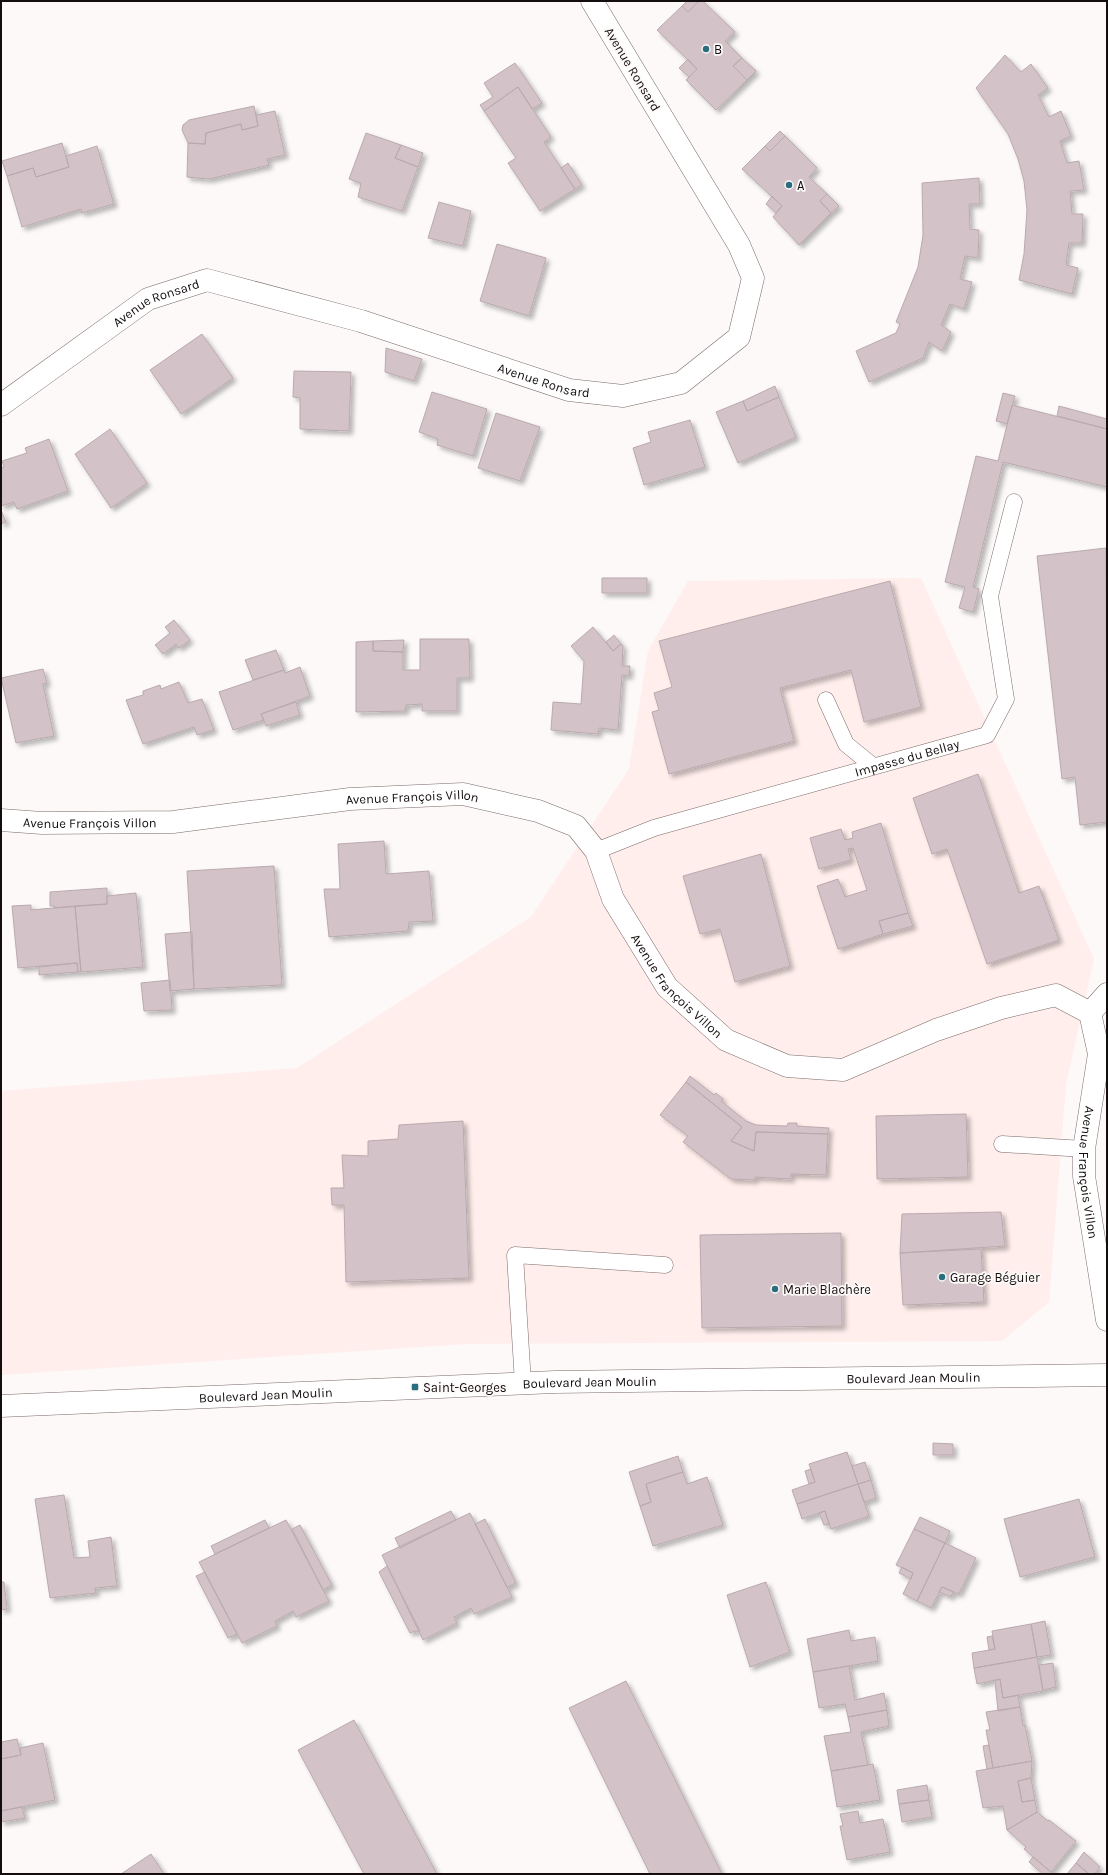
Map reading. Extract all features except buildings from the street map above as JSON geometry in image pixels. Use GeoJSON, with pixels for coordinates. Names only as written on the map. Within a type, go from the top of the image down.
{"type":"FeatureCollection","features":[{"type":"Feature","properties":{"kind":"street","name":"Avenue Ronsard"},"geometry":{"type":"LineString","coordinates":[[1,405],[148,299],[207,280],[361,321],[569,390],[623,396],[681,383],[739,337],[753,278],[739,245],[592,1]]}},
{"type":"Feature","properties":{"kind":"street","name":"Avenue François Villon"},"geometry":{"type":"LineString","coordinates":[[1,820],[42,823],[173,822],[350,798],[463,794],[538,811],[576,826],[596,851],[613,899],[667,987],[726,1040],[787,1066],[844,1070],[936,1030],[1001,1008],[1056,995],[1090,1013],[1099,1054],[1084,1149],[1084,1176],[1107,1320]]}},
{"type":"Feature","properties":{"kind":"street"},"geometry":{"type":"LineString","coordinates":[[1090,1013],[1107,994]]}},
{"type":"Feature","properties":{"kind":"street","name":"Boulevard Jean Moulin"},"geometry":{"type":"LineString","coordinates":[[1,1406],[523,1383],[1107,1374]]}},
{"type":"Feature","properties":{"kind":"lane","name":"Impasse du Bellay"},"geometry":{"type":"LineString","coordinates":[[596,851],[654,828],[987,735],[1006,699],[990,596],[1014,502]]}},
{"type":"Feature","properties":{"kind":"lane"},"geometry":{"type":"LineString","coordinates":[[826,700],[846,744],[874,766]]}},
{"type":"Feature","properties":{"kind":"lane"},"geometry":{"type":"LineString","coordinates":[[1002,1144],[1084,1149]]}},
{"type":"Feature","properties":{"kind":"lane"},"geometry":{"type":"LineString","coordinates":[[523,1383],[515,1255],[665,1264]]}},
{"type":"Feature","properties":{"kind":"shaded area"},"geometry":{"type":"Polygon","coordinates":[[[921,578],[1094,959],[1066,1084],[1049,1302],[1002,1341],[465,1344],[1,1375],[1,1091],[297,1068],[531,917],[629,769],[648,651],[688,581],[921,578]]]}},
{"type":"Feature","properties":{"kind":"place","name":"B"},"geometry":{"type":"Point","coordinates":[706,49]}},
{"type":"Feature","properties":{"kind":"place","name":"A"},"geometry":{"type":"Point","coordinates":[789,185]}},
{"type":"Feature","properties":{"kind":"place","name":"Garage Béguier"},"geometry":{"type":"Point","coordinates":[942,1277]}},
{"type":"Feature","properties":{"kind":"place","name":"Marie Blachère"},"geometry":{"type":"Point","coordinates":[775,1289]}},
{"type":"Feature","properties":{"kind":"place","name":"Saint-Georges"},"geometry":{"type":"Point","coordinates":[415,1387]}}]}
